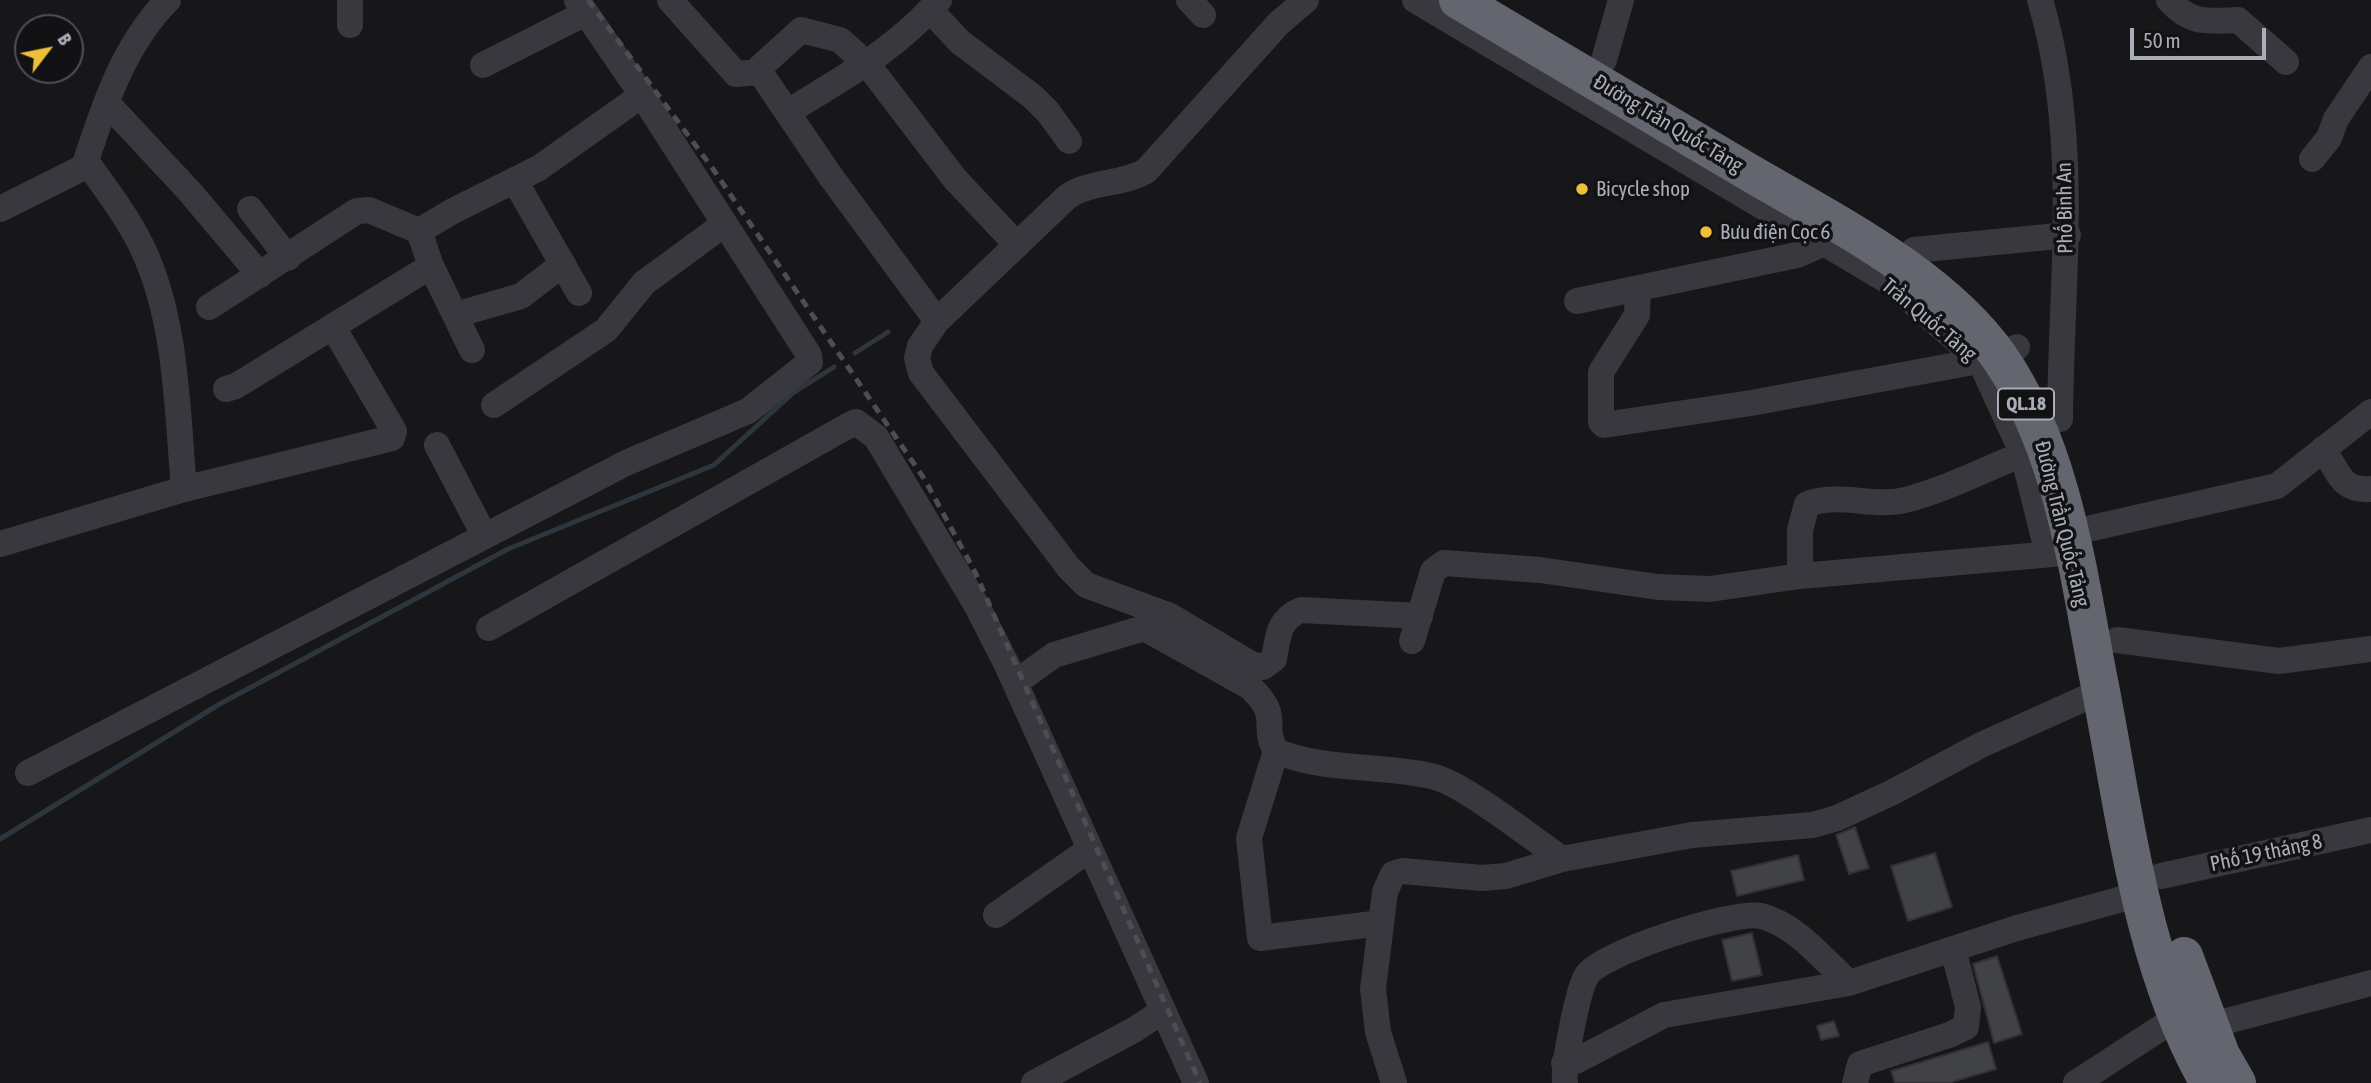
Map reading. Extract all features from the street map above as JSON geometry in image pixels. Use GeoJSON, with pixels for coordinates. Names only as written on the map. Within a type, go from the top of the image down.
{"type":"FeatureCollection","features":[{"type":"Feature","properties":{"kind":"highway","name":"Đường Trần Quốc Tảng"},"geometry":{"type":"LineString","coordinates":[[1458,0],[1831,235],[1910,269],[1970,324],[1999,355],[2030,412],[2048,454],[2071,545],[2101,691],[2150,885],[2209,1083]]}},
{"type":"Feature","properties":{"kind":"highway","name":"Đường Trần Quốc Tảng"},"geometry":{"type":"LineString","coordinates":[[1506,0],[1914,250],[1988,309],[1999,355],[2039,376],[2060,419],[2081,475],[2071,545],[2117,640],[2150,885]]}},
{"type":"Feature","properties":{"kind":"highway","name":"Đường Trần Quốc Tảng"},"geometry":{"type":"LineString","coordinates":[[2192,1022],[2237,1083]]}},
{"type":"Feature","properties":{"kind":"street"},"geometry":{"type":"LineString","coordinates":[[0,209],[77,172],[86,162],[124,59],[139,34],[168,0]]}},
{"type":"Feature","properties":{"kind":"street"},"geometry":{"type":"LineString","coordinates":[[670,0],[736,74],[758,70],[801,30],[840,40],[868,65],[956,179],[1017,245]]}},
{"type":"Feature","properties":{"kind":"street"},"geometry":{"type":"LineString","coordinates":[[1306,0],[1279,23],[1146,171],[1122,181],[1074,192],[1017,245],[932,316],[917,358],[921,373],[1069,568],[1086,585],[1170,616],[1251,664],[1263,667],[1270,665],[1274,659],[1281,624],[1290,615],[1301,610],[1420,616]]}},
{"type":"Feature","properties":{"kind":"street"},"geometry":{"type":"LineString","coordinates":[[1415,0],[1831,235],[1797,256],[1577,301]]}},
{"type":"Feature","properties":{"kind":"street"},"geometry":{"type":"LineString","coordinates":[[1604,60],[1621,0]]}},
{"type":"Feature","properties":{"kind":"street","name":"Phố Bình An"},"geometry":{"type":"LineString","coordinates":[[2040,0],[2058,93],[2067,176],[2068,235],[2060,419]]}},
{"type":"Feature","properties":{"kind":"street"},"geometry":{"type":"LineString","coordinates":[[2169,0],[2180,12],[2199,21],[2238,20],[2286,62]]}},
{"type":"Feature","properties":{"kind":"street"},"geometry":{"type":"LineString","coordinates":[[788,112],[868,65],[935,5],[960,42],[1033,97],[1048,112],[1069,141]]}},
{"type":"Feature","properties":{"kind":"street"},"geometry":{"type":"LineString","coordinates":[[28,773],[625,463],[748,411],[810,362],[642,95],[582,7],[483,65]]}},
{"type":"Feature","properties":{"kind":"street"},"geometry":{"type":"LineString","coordinates":[[2312,159],[2329,138],[2336,119],[2371,67]]}},
{"type":"Feature","properties":{"kind":"street"},"geometry":{"type":"LineString","coordinates":[[758,70],[932,316]]}},
{"type":"Feature","properties":{"kind":"street"},"geometry":{"type":"LineString","coordinates":[[419,231],[539,168],[642,95]]}},
{"type":"Feature","properties":{"kind":"street"},"geometry":{"type":"LineString","coordinates":[[108,104],[198,200],[260,275]]}},
{"type":"Feature","properties":{"kind":"street"},"geometry":{"type":"LineString","coordinates":[[86,162],[131,226],[161,296],[174,379],[184,489]]}},
{"type":"Feature","properties":{"kind":"street"},"geometry":{"type":"LineString","coordinates":[[515,181],[579,293]]}},
{"type":"Feature","properties":{"kind":"street"},"geometry":{"type":"LineString","coordinates":[[250,209],[288,258]]}},
{"type":"Feature","properties":{"kind":"street"},"geometry":{"type":"LineString","coordinates":[[209,307],[357,211],[369,210],[419,231],[430,266],[472,350]]}},
{"type":"Feature","properties":{"kind":"street"},"geometry":{"type":"LineString","coordinates":[[494,405],[606,330],[644,283],[723,225]]}},
{"type":"Feature","properties":{"kind":"street"},"geometry":{"type":"LineString","coordinates":[[1914,250],[2068,235]]}},
{"type":"Feature","properties":{"kind":"street"},"geometry":{"type":"LineString","coordinates":[[455,315],[521,296],[563,264]]}},
{"type":"Feature","properties":{"kind":"street"},"geometry":{"type":"LineString","coordinates":[[226,389],[236,386],[430,266]]}},
{"type":"Feature","properties":{"kind":"street"},"geometry":{"type":"LineString","coordinates":[[1638,289],[1637,315],[1601,372],[1601,422],[1604,425],[1751,403],[1999,355]]}},
{"type":"Feature","properties":{"kind":"street"},"geometry":{"type":"LineString","coordinates":[[0,544],[184,489],[395,435],[333,327]]}},
{"type":"Feature","properties":{"kind":"street","name":"Trần Quốc Tảng"},"geometry":{"type":"LineString","coordinates":[[1999,355],[2023,454],[2071,545]]}},
{"type":"Feature","properties":{"kind":"street"},"geometry":{"type":"LineString","coordinates":[[1412,641],[1433,572],[1444,563],[1540,570],[1670,588],[1710,589],[2071,545],[2277,486],[2371,412]]}},
{"type":"Feature","properties":{"kind":"street"},"geometry":{"type":"LineString","coordinates":[[489,628],[856,422],[876,437],[977,606],[1011,673],[1196,1083]]}},
{"type":"Feature","properties":{"kind":"street"},"geometry":{"type":"LineString","coordinates":[[438,445],[484,535]]}},
{"type":"Feature","properties":{"kind":"street"},"geometry":{"type":"LineString","coordinates":[[2323,449],[2342,483],[2353,488],[2371,489]]}},
{"type":"Feature","properties":{"kind":"street"},"geometry":{"type":"LineString","coordinates":[[1800,576],[1800,530],[1807,504],[1852,500],[1883,503],[1905,500],[2023,454]]}},
{"type":"Feature","properties":{"kind":"street"},"geometry":{"type":"LineString","coordinates":[[1011,673],[1054,655],[1144,628],[1250,687],[1270,710],[1272,745],[1276,751],[1321,762],[1436,777],[1457,787],[1562,859]]}},
{"type":"Feature","properties":{"kind":"street"},"geometry":{"type":"LineString","coordinates":[[2117,640],[2279,662],[2318,659],[2371,649]]}},
{"type":"Feature","properties":{"kind":"street"},"geometry":{"type":"LineString","coordinates":[[1394,1083],[1378,1032],[1373,989],[1385,892],[1393,874],[1402,871],[1482,878],[1506,876],[1562,859],[1692,835],[1814,825],[1837,818],[1981,745],[2101,691]]}},
{"type":"Feature","properties":{"kind":"street"},"geometry":{"type":"LineString","coordinates":[[1276,751],[1249,838],[1260,937],[1381,923]]}},
{"type":"Feature","properties":{"kind":"street","name":"Phố 19 tháng 8"},"geometry":{"type":"LineString","coordinates":[[1564,1073],[1576,1061],[1664,1015],[1849,983],[2150,885],[2371,830]]}},
{"type":"Feature","properties":{"kind":"street"},"geometry":{"type":"LineString","coordinates":[[996,915],[1090,849]]}},
{"type":"Feature","properties":{"kind":"street"},"geometry":{"type":"LineString","coordinates":[[1564,1073],[1587,975],[1615,953],[1718,920],[1760,915],[1791,930],[1849,983]]}},
{"type":"Feature","properties":{"kind":"street"},"geometry":{"type":"LineString","coordinates":[[1855,1083],[1860,1064],[1950,1035],[1966,1027],[1968,1007],[1953,948]]}},
{"type":"Feature","properties":{"kind":"street"},"geometry":{"type":"LineString","coordinates":[[2076,1083],[2192,1022],[2371,984]]}},
{"type":"Feature","properties":{"kind":"street"},"geometry":{"type":"LineString","coordinates":[[1034,1083],[1134,1030],[1163,1011]]}},
{"type":"Feature","properties":{"kind":"building"},"geometry":{"type":"Polygon","coordinates":[[[1855,827],[1869,868],[1849,874],[1836,835],[1855,827]]]}},
{"type":"Feature","properties":{"kind":"building"},"geometry":{"type":"Polygon","coordinates":[[[1935,853],[1952,907],[1908,921],[1891,866],[1935,853]]]}},
{"type":"Feature","properties":{"kind":"building"},"geometry":{"type":"Polygon","coordinates":[[[1798,855],[1804,880],[1737,896],[1731,871],[1798,855]]]}},
{"type":"Feature","properties":{"kind":"building"},"geometry":{"type":"Polygon","coordinates":[[[1752,933],[1762,975],[1732,981],[1722,940],[1752,933]]]}},
{"type":"Feature","properties":{"kind":"building"},"geometry":{"type":"Polygon","coordinates":[[[1997,956],[2022,1034],[1994,1043],[1973,964],[1997,956]]]}},
{"type":"Feature","properties":{"kind":"building"},"geometry":{"type":"Polygon","coordinates":[[[1834,1021],[1839,1036],[1821,1040],[1817,1026],[1834,1021]]]}},
{"type":"Feature","properties":{"kind":"building"},"geometry":{"type":"Polygon","coordinates":[[[1988,1042],[1996,1069],[1949,1083],[1895,1083],[1891,1071],[1988,1042]]]}},
{"type":"Feature","properties":{"kind":"waterway"},"geometry":{"type":"LineString","coordinates":[[855,353],[888,332]]}},
{"type":"Feature","properties":{"kind":"waterway"},"geometry":{"type":"LineString","coordinates":[[0,839],[218,705],[508,549],[714,465],[793,393],[834,367]]}},
{"type":"Feature","properties":{"kind":"railway"},"geometry":{"type":"LineString","coordinates":[[588,0],[713,169],[925,480],[975,572],[1200,1083]]}},
{"type":"Feature","properties":{"kind":"place","name":"Bicycle shop"},"geometry":{"type":"Point","coordinates":[1582,189]}},
{"type":"Feature","properties":{"kind":"place","name":"Bưu điện Cọc 6"},"geometry":{"type":"Point","coordinates":[1706,232]}}]}
